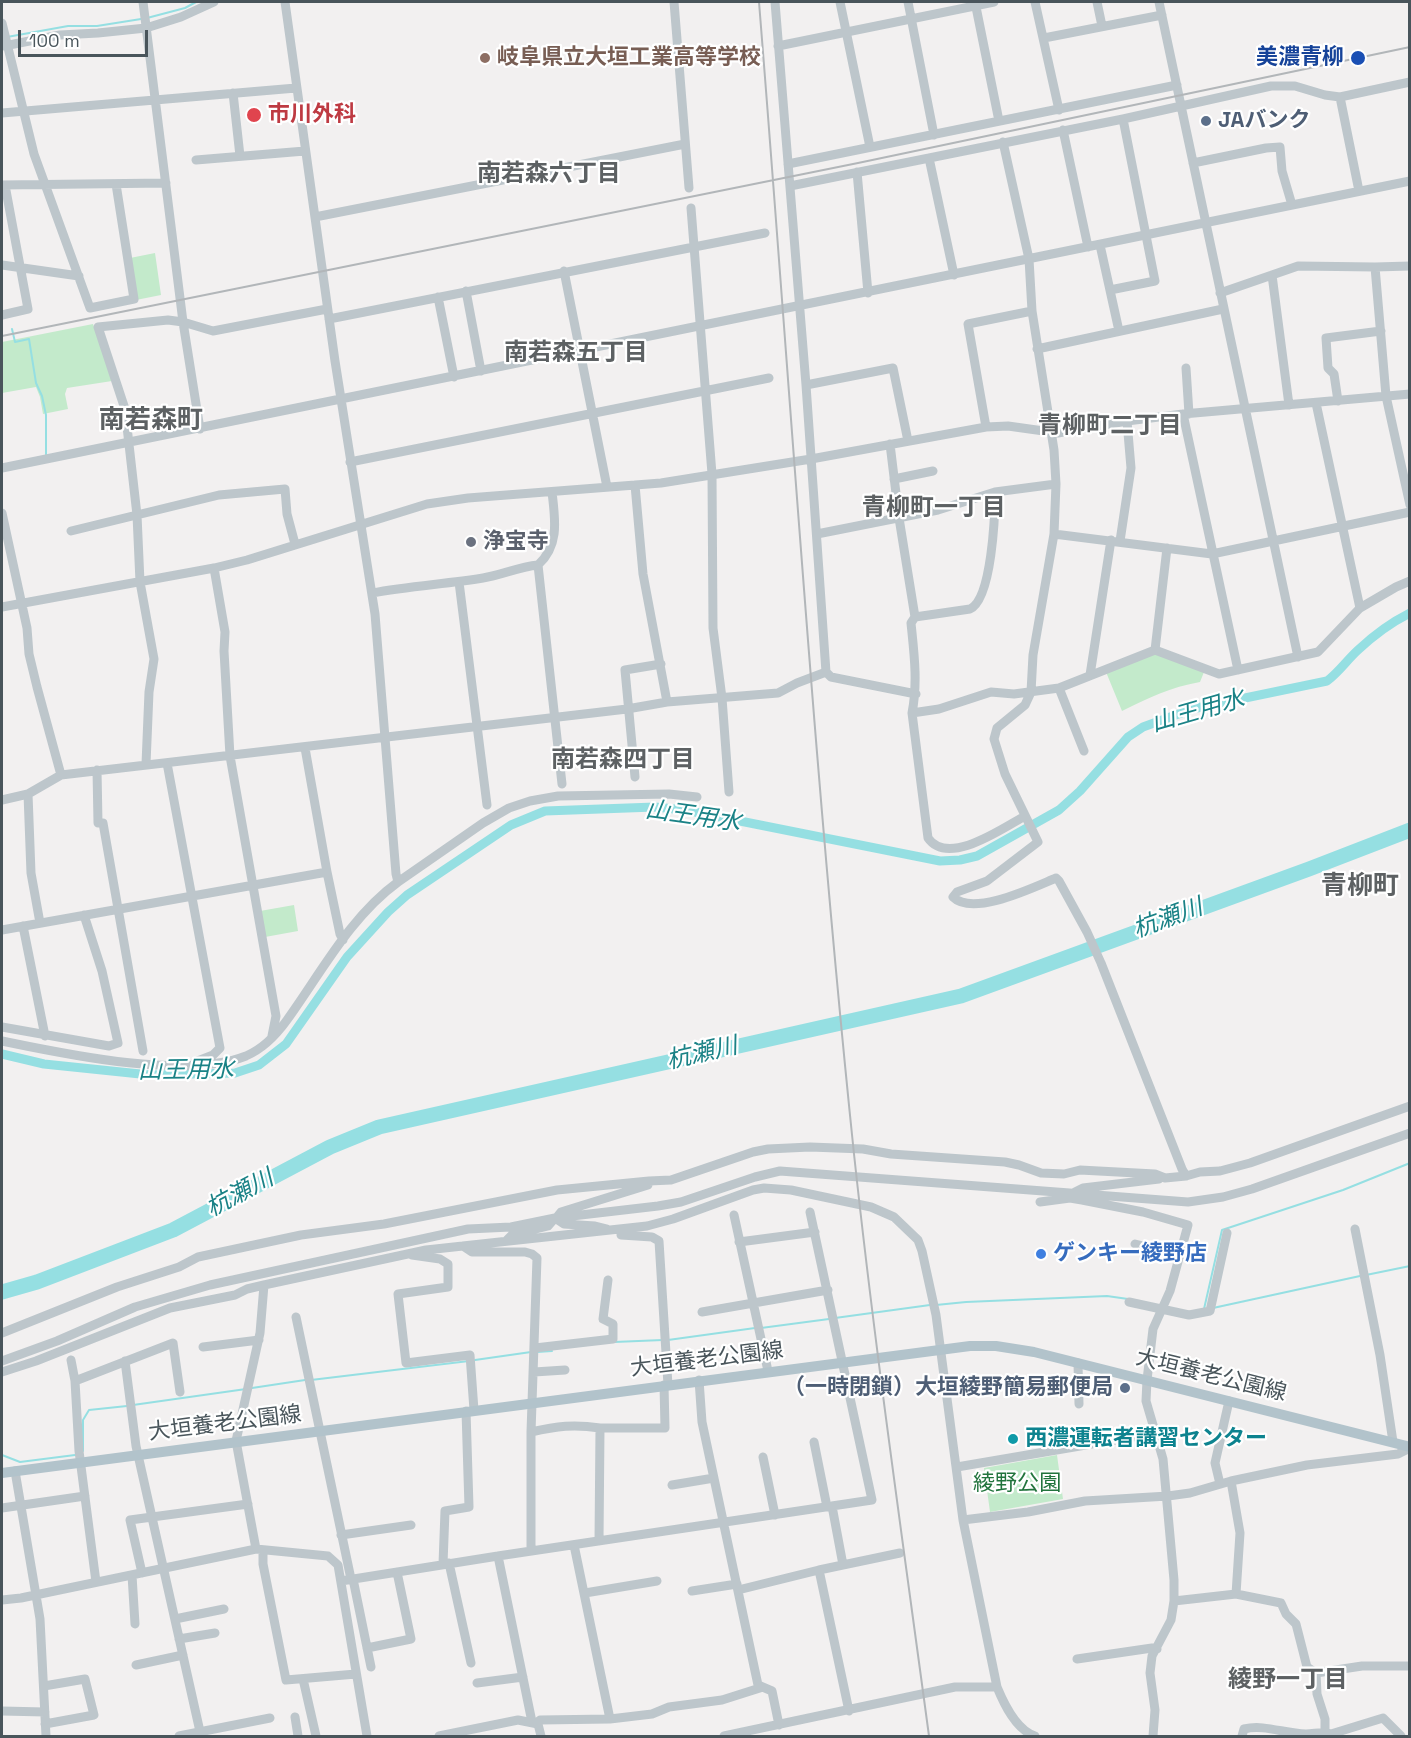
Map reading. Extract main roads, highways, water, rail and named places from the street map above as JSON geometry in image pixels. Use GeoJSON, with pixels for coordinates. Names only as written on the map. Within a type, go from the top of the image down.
{"type":"FeatureCollection","features":[{"type":"Feature","properties":{"kind":"main road","name":"大垣養老公園線"},"geometry":{"type":"LineString","coordinates":[[2,1473],[940,1349],[996,1346],[1034,1352],[1410,1448]]}},
{"type":"Feature","properties":{"kind":"waterway"},"geometry":{"type":"LineString","coordinates":[[147,18],[185,8],[196,2]]}},
{"type":"Feature","properties":{"kind":"waterway"},"geometry":{"type":"LineString","coordinates":[[7,37],[68,26],[97,26],[141,19]]}},
{"type":"Feature","properties":{"kind":"waterway"},"geometry":{"type":"LineString","coordinates":[[12,329],[15,342],[29,339],[36,383],[42,396],[46,415],[46,455]]}},
{"type":"Feature","properties":{"kind":"waterway","name":"山王用水"},"geometry":{"type":"LineString","coordinates":[[2,1054],[44,1064],[150,1075],[235,1073],[259,1065],[286,1044],[347,957],[388,912],[407,895],[511,825],[545,811],[655,807],[685,810],[940,861],[977,856],[1059,810],[1080,791],[1128,737],[1143,727],[1192,709],[1327,681],[1370,639],[1410,613]]}},
{"type":"Feature","properties":{"kind":"waterway","name":"杭瀬川"},"geometry":{"type":"LineString","coordinates":[[2,1292],[37,1282],[173,1230],[330,1147],[379,1127],[961,996],[1410,830]]}},
{"type":"Feature","properties":{"kind":"waterway"},"geometry":{"type":"LineString","coordinates":[[1204,1309],[1222,1230],[1343,1190],[1410,1163]]}},
{"type":"Feature","properties":{"kind":"waterway"},"geometry":{"type":"LineString","coordinates":[[1366,1275],[1410,1266]]}},
{"type":"Feature","properties":{"kind":"waterway"},"geometry":{"type":"LineString","coordinates":[[1213,1308],[1360,1276]]}},
{"type":"Feature","properties":{"kind":"waterway"},"geometry":{"type":"LineString","coordinates":[[936,1305],[1107,1296],[1128,1299]]}},
{"type":"Feature","properties":{"kind":"waterway"},"geometry":{"type":"LineString","coordinates":[[835,1318],[930,1305]]}},
{"type":"Feature","properties":{"kind":"waterway"},"geometry":{"type":"LineString","coordinates":[[761,1328],[829,1319]]}},
{"type":"Feature","properties":{"kind":"waterway"},"geometry":{"type":"LineString","coordinates":[[668,1340],[755,1328]]}},
{"type":"Feature","properties":{"kind":"waterway"},"geometry":{"type":"LineString","coordinates":[[614,1342],[663,1340]]}},
{"type":"Feature","properties":{"kind":"waterway"},"geometry":{"type":"LineString","coordinates":[[537,1352],[552,1351]]}},
{"type":"Feature","properties":{"kind":"waterway"},"geometry":{"type":"LineString","coordinates":[[475,1360],[531,1352]]}},
{"type":"Feature","properties":{"kind":"waterway"},"geometry":{"type":"LineString","coordinates":[[311,1380],[469,1361]]}},
{"type":"Feature","properties":{"kind":"waterway"},"geometry":{"type":"LineString","coordinates":[[252,1388],[305,1380]]}},
{"type":"Feature","properties":{"kind":"waterway"},"geometry":{"type":"LineString","coordinates":[[133,1405],[246,1389]]}},
{"type":"Feature","properties":{"kind":"waterway"},"geometry":{"type":"LineString","coordinates":[[83,1451],[83,1420],[89,1410],[127,1406]]}},
{"type":"Feature","properties":{"kind":"waterway"},"geometry":{"type":"LineString","coordinates":[[2,1455],[20,1462],[75,1455]]}},
{"type":"Feature","properties":{"kind":"railway"},"geometry":{"type":"LineString","coordinates":[[759,2],[815,722],[854,1154],[929,1736]]}},
{"type":"Feature","properties":{"kind":"railway"},"geometry":{"type":"LineString","coordinates":[[2,336],[858,163],[1410,47]]}},
{"type":"Feature","properties":{"kind":"place","name":"岐阜県立大垣工業高等学校"},"geometry":{"type":"Point","coordinates":[485,58]}},
{"type":"Feature","properties":{"kind":"place","name":"美濃青柳"},"geometry":{"type":"Point","coordinates":[1358,58]}},
{"type":"Feature","properties":{"kind":"place","name":"市川外科"},"geometry":{"type":"Point","coordinates":[254,115]}},
{"type":"Feature","properties":{"kind":"place","name":"JAバンク"},"geometry":{"type":"Point","coordinates":[1206,121]}},
{"type":"Feature","properties":{"kind":"place","name":"浄宝寺"},"geometry":{"type":"Point","coordinates":[471,542]}},
{"type":"Feature","properties":{"kind":"place","name":"ゲンキー綾野店"},"geometry":{"type":"Point","coordinates":[1041,1254]}},
{"type":"Feature","properties":{"kind":"place","name":"（一時閉鎖）大垣綾野簡易郵便局"},"geometry":{"type":"Point","coordinates":[1125,1388]}},
{"type":"Feature","properties":{"kind":"place","name":"西濃運転者講習センター"},"geometry":{"type":"Point","coordinates":[1013,1439]}},
{"type":"Feature","properties":{"kind":"district","name":"南若森六丁目"},"geometry":{"type":"Point","coordinates":[549,174]}},
{"type":"Feature","properties":{"kind":"district","name":"南若森五丁目"},"geometry":{"type":"Point","coordinates":[576,353]}},
{"type":"Feature","properties":{"kind":"district","name":"南若森町"},"geometry":{"type":"Point","coordinates":[151,421]}},
{"type":"Feature","properties":{"kind":"district","name":"青柳町二丁目"},"geometry":{"type":"Point","coordinates":[1110,426]}},
{"type":"Feature","properties":{"kind":"district","name":"青柳町一丁目"},"geometry":{"type":"Point","coordinates":[934,508]}},
{"type":"Feature","properties":{"kind":"district","name":"南若森四丁目"},"geometry":{"type":"Point","coordinates":[623,760]}},
{"type":"Feature","properties":{"kind":"district","name":"青柳町"},"geometry":{"type":"Point","coordinates":[1360,887]}},
{"type":"Feature","properties":{"kind":"district","name":"綾野一丁目"},"geometry":{"type":"Point","coordinates":[1288,1680]}},
{"type":"Feature","properties":{"kind":"park label","name":"綾野公園"},"geometry":{"type":"Point","coordinates":[1017,1484]}}]}
